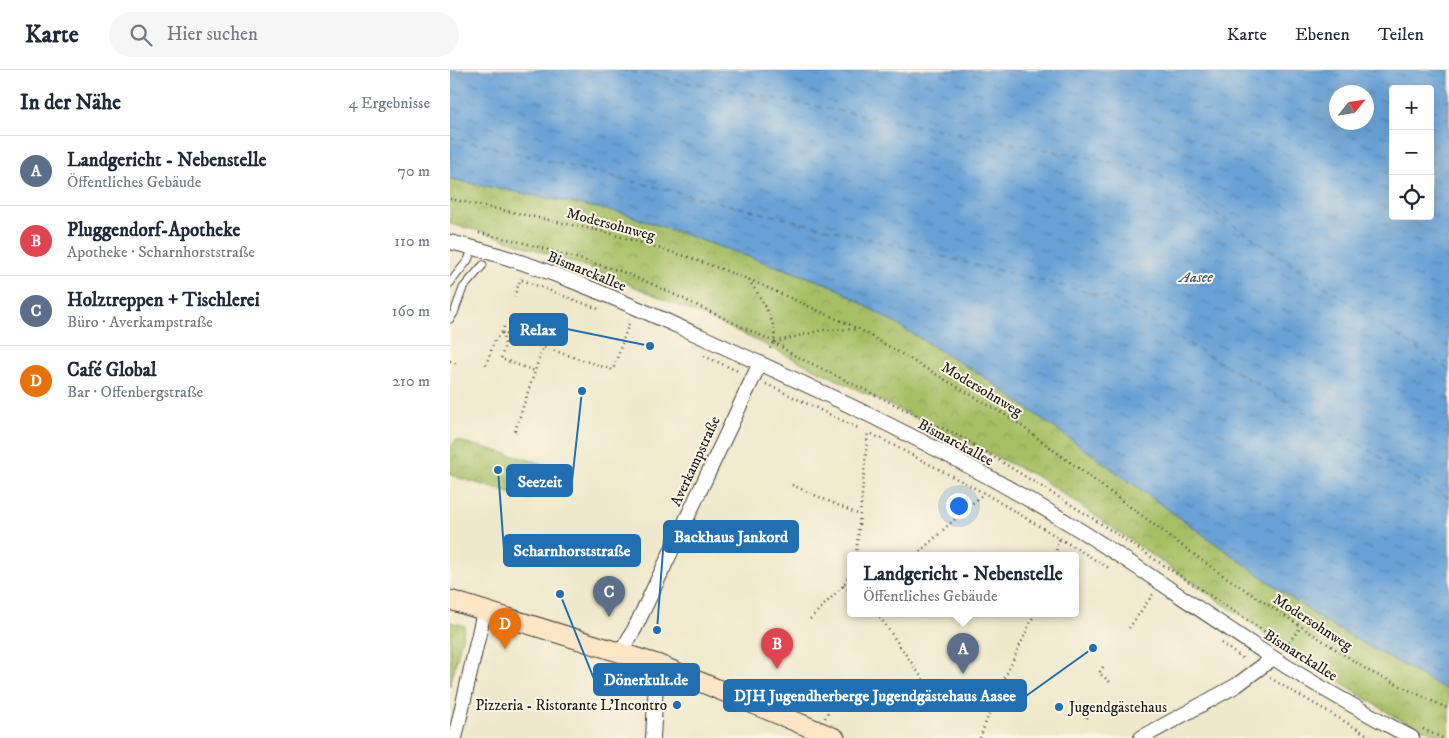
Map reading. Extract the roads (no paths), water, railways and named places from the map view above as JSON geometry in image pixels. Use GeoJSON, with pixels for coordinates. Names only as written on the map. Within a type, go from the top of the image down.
{"type":"FeatureCollection","features":[{"type":"Feature","properties":{"kind":"street","name":"Bismarckallee"},"geometry":{"type":"LineString","coordinates":[[450,242],[473,247],[526,264],[594,289],[760,363],[880,420],[994,480],[1070,524],[1161,582],[1273,658],[1340,699],[1412,738]]}},
{"type":"Feature","properties":{"kind":"street","name":"Averkampstraße"},"geometry":{"type":"LineString","coordinates":[[620,654],[639,620],[760,363]]}},
{"type":"Feature","properties":{"kind":"street"},"geometry":{"type":"LineString","coordinates":[[450,600],[657,664],[836,738]]}},
{"type":"Feature","properties":{"kind":"street"},"geometry":{"type":"LineString","coordinates":[[455,738],[484,612]]}},
{"type":"Feature","properties":{"kind":"street"},"geometry":{"type":"LineString","coordinates":[[1141,738],[1237,685],[1273,658]]}},
{"type":"Feature","properties":{"kind":"street"},"geometry":{"type":"LineString","coordinates":[[653,738],[657,664]]}},
{"type":"Feature","properties":{"kind":"lane"},"geometry":{"type":"LineString","coordinates":[[450,283],[468,260],[473,247]]}},
{"type":"Feature","properties":{"kind":"lane"},"geometry":{"type":"LineString","coordinates":[[450,319],[463,288],[483,265]]}},
{"type":"Feature","properties":{"kind":"water","name":"Aasee"},"geometry":{"type":"Polygon","coordinates":[[[450,70],[1449,70],[1449,691],[1322,620],[984,377],[833,286],[623,213],[450,179],[450,70]]]}},
{"type":"Feature","properties":{"kind":"place","name":"Relax"},"geometry":{"type":"Point","coordinates":[650,346]}},
{"type":"Feature","properties":{"kind":"place","name":"Seezeit"},"geometry":{"type":"Point","coordinates":[582,391]}},
{"type":"Feature","properties":{"kind":"place","name":"Scharnhorststraße"},"geometry":{"type":"Point","coordinates":[498,470]}},
{"type":"Feature","properties":{"kind":"place","name":"Dönerkult.de"},"geometry":{"type":"Point","coordinates":[560,594]}},
{"type":"Feature","properties":{"kind":"place","name":"Holztreppen + Tischlerei"},"geometry":{"type":"Point","coordinates":[609,617]}},
{"type":"Feature","properties":{"kind":"place","name":"Backhaus Jankord"},"geometry":{"type":"Point","coordinates":[657,630]}},
{"type":"Feature","properties":{"kind":"place","name":"DJH Jugendherberge Jugendgästehaus Aasee"},"geometry":{"type":"Point","coordinates":[1093,648]}},
{"type":"Feature","properties":{"kind":"place","name":"Café Global"},"geometry":{"type":"Point","coordinates":[505,649]}},
{"type":"Feature","properties":{"kind":"place","name":"Pluggendorf-Apotheke"},"geometry":{"type":"Point","coordinates":[777,669]}},
{"type":"Feature","properties":{"kind":"place","name":"Landgericht - Nebenstelle"},"geometry":{"type":"Point","coordinates":[963,674]}},
{"type":"Feature","properties":{"kind":"place","name":"Pizzeria - Ristorante L'Incontro"},"geometry":{"type":"Point","coordinates":[677,705]}},
{"type":"Feature","properties":{"kind":"place","name":"Jugendgästehaus"},"geometry":{"type":"Point","coordinates":[1059,707]}}]}
